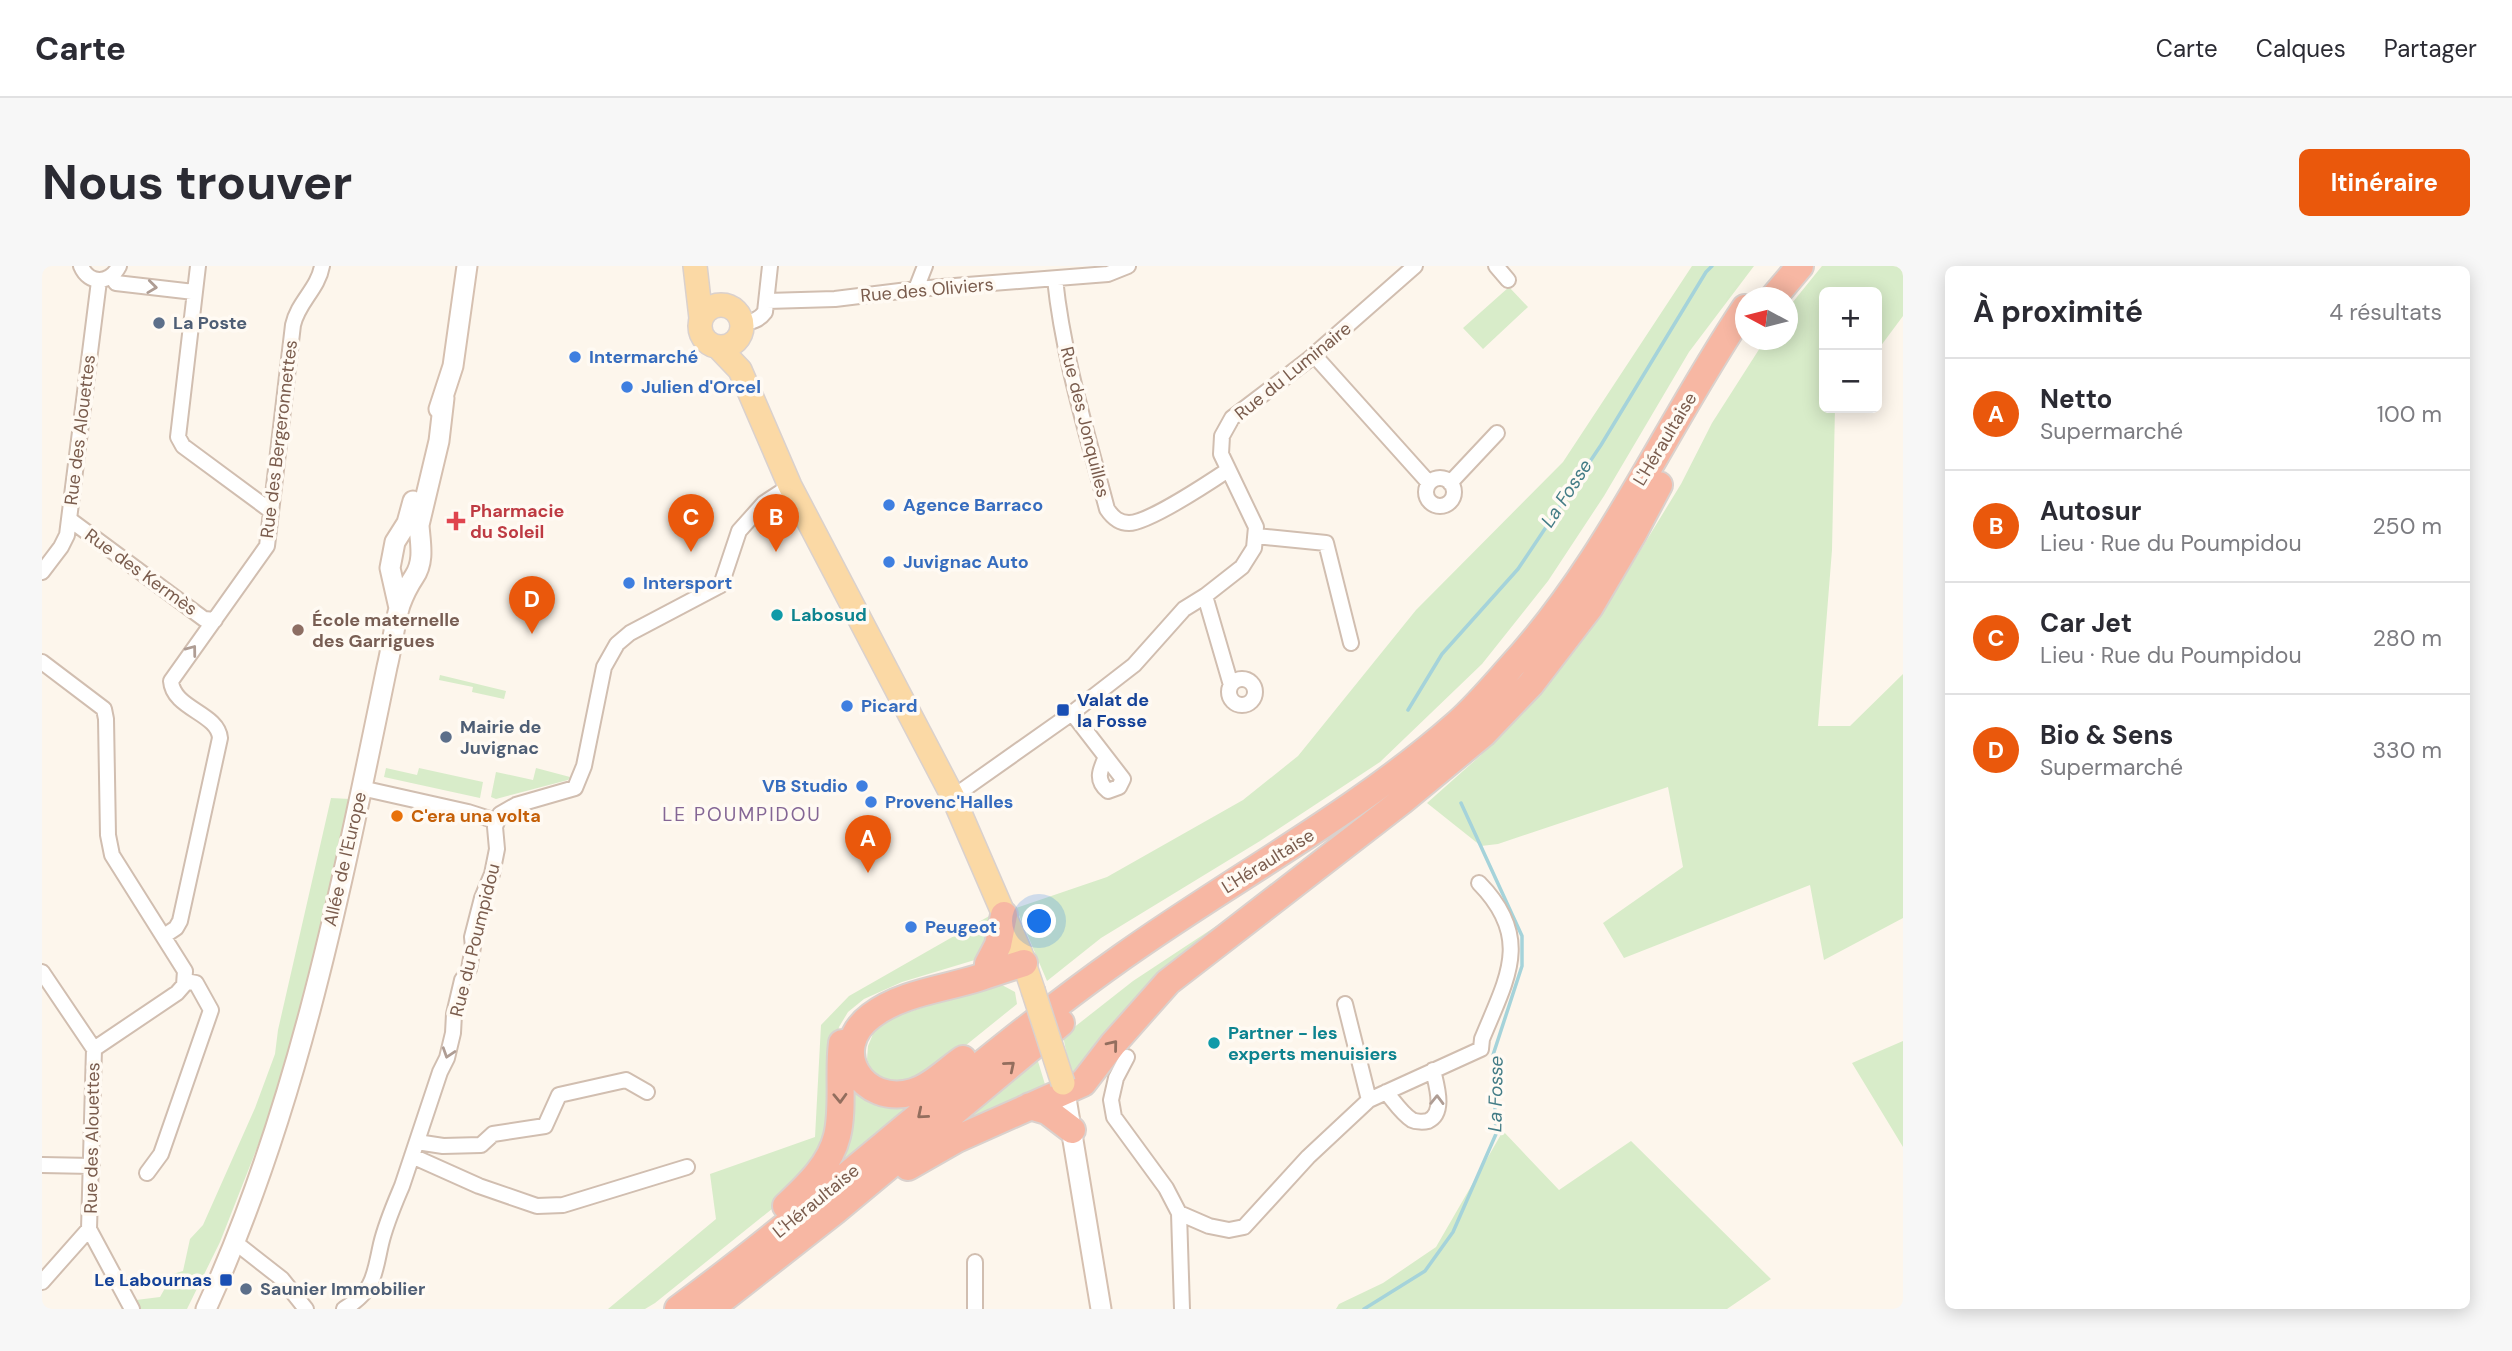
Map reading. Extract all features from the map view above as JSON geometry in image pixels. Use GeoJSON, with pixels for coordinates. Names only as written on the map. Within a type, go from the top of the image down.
{"type":"FeatureCollection","features":[{"type":"Feature","properties":{"kind":"highway"},"geometry":{"type":"LineString","coordinates":[[1761,287],[1777,266]]}},
{"type":"Feature","properties":{"kind":"highway"},"geometry":{"type":"LineString","coordinates":[[1782,287],[1800,266]]}},
{"type":"Feature","properties":{"kind":"highway","name":"L'Héraultaise"},"geometry":{"type":"LineString","coordinates":[[717,1303],[835,1211],[1054,1029],[1129,972],[1208,918],[1351,828],[1477,727],[1525,678],[1586,603],[1735,326]]}},
{"type":"Feature","properties":{"kind":"highway","name":"L'Héraultaise"},"geometry":{"type":"LineString","coordinates":[[678,1309],[838,1184],[1054,1007],[1185,914],[1339,815],[1410,763],[1460,721],[1512,666],[1570,595],[1610,533],[1651,481],[1704,404],[1738,350]]}},
{"type":"Feature","properties":{"kind":"highway"},"geometry":{"type":"LineString","coordinates":[[1004,915],[999,945],[984,971],[908,998],[870,1017],[857,1032],[852,1043],[853,1064],[861,1080],[879,1092],[895,1094],[917,1090],[932,1082],[1086,964],[1189,897],[1286,839],[1396,764],[1472,694],[1553,606],[1591,554],[1651,481]]}},
{"type":"Feature","properties":{"kind":"highway"},"geometry":{"type":"LineString","coordinates":[[717,1303],[802,1247],[903,1170],[957,1139],[1030,1106],[1064,1087],[1083,1083],[1168,982],[1402,801],[1492,724],[1531,684],[1590,607],[1633,534],[1651,481]]}},
{"type":"Feature","properties":{"kind":"highway"},"geometry":{"type":"LineString","coordinates":[[664,1309],[759,1234],[822,1168],[838,1134],[842,1042],[846,1030],[859,1011],[888,994],[984,971],[1027,973]]}},
{"type":"Feature","properties":{"kind":"highway"},"geometry":{"type":"LineString","coordinates":[[1030,1106],[1047,1111],[1072,1130]]}},
{"type":"Feature","properties":{"kind":"main road"},"geometry":{"type":"LineString","coordinates":[[695,266],[702,334],[706,341],[732,328]]}},
{"type":"Feature","properties":{"kind":"main road"},"geometry":{"type":"LineString","coordinates":[[704,266],[732,328],[740,370],[790,486],[953,797],[1027,973],[1064,1087]]}},
{"type":"Feature","properties":{"kind":"main road"},"geometry":{"type":"LineString","coordinates":[[701,318],[705,311],[713,306],[732,328]]}},
{"type":"Feature","properties":{"kind":"street"},"geometry":{"type":"LineString","coordinates":[[80,266],[87,276],[110,274],[116,283],[194,292]]}},
{"type":"Feature","properties":{"kind":"street"},"geometry":{"type":"LineString","coordinates":[[198,266],[178,431],[180,441],[271,510]]}},
{"type":"Feature","properties":{"kind":"street","name":"Rue des Bergeronnettes"},"geometry":{"type":"LineString","coordinates":[[164,936],[176,928],[180,921],[220,738],[216,727],[174,695],[171,681],[267,546],[293,325],[299,305],[319,278],[322,266]]}},
{"type":"Feature","properties":{"kind":"street","name":"Allée de l'Europe"},"geometry":{"type":"LineString","coordinates":[[402,580],[390,568],[396,542],[419,525],[439,441],[444,398],[456,353],[467,266]]}},
{"type":"Feature","properties":{"kind":"street"},"geometry":{"type":"LineString","coordinates":[[732,328],[761,317],[767,301],[770,266]]}},
{"type":"Feature","properties":{"kind":"street"},"geometry":{"type":"LineString","coordinates":[[916,289],[925,266]]}},
{"type":"Feature","properties":{"kind":"street","name":"Rue des Oliviers"},"geometry":{"type":"LineString","coordinates":[[767,301],[835,299],[916,289],[1108,274],[1128,266]]}},
{"type":"Feature","properties":{"kind":"street","name":"Rue du Luminaire"},"geometry":{"type":"LineString","coordinates":[[1256,536],[1254,519],[1221,454],[1222,436],[1232,418],[1314,355],[1415,266]]}},
{"type":"Feature","properties":{"kind":"street"},"geometry":{"type":"LineString","coordinates":[[1496,266],[1508,280]]}},
{"type":"Feature","properties":{"kind":"street","name":"Rue des Alouettes"},"geometry":{"type":"LineString","coordinates":[[42,572],[67,535],[110,274]]}},
{"type":"Feature","properties":{"kind":"street","name":"Rue des Jonquilles"},"geometry":{"type":"LineString","coordinates":[[1055,279],[1059,321],[1107,509],[1112,517],[1120,522],[1139,522],[1228,470]]}},
{"type":"Feature","properties":{"kind":"street"},"geometry":{"type":"LineString","coordinates":[[1314,355],[1429,483]]}},
{"type":"Feature","properties":{"kind":"street"},"geometry":{"type":"LineString","coordinates":[[1450,483],[1497,433]]}},
{"type":"Feature","properties":{"kind":"street"},"geometry":{"type":"LineString","coordinates":[[1442,479],[1450,483],[1453,492],[1450,501],[1437,506],[1427,497],[1429,483],[1442,479]]}},
{"type":"Feature","properties":{"kind":"street"},"geometry":{"type":"LineString","coordinates":[[361,788],[496,821],[500,814],[516,804],[575,788],[584,766],[604,667],[617,644],[630,633],[721,586],[739,531],[764,503],[790,486]]}},
{"type":"Feature","properties":{"kind":"street","name":"Rue des Kermès"},"geometry":{"type":"LineString","coordinates":[[69,519],[204,619],[215,620]]}},
{"type":"Feature","properties":{"kind":"street","name":"Allée de l'Europe"},"geometry":{"type":"LineString","coordinates":[[402,580],[415,576],[420,562],[422,539],[411,532]]}},
{"type":"Feature","properties":{"kind":"street"},"geometry":{"type":"LineString","coordinates":[[953,797],[1072,713],[1134,665],[1184,609],[1205,596],[1241,566],[1254,548],[1256,536],[1325,543],[1351,643]]}},
{"type":"Feature","properties":{"kind":"street","name":"Allée de l'Europe"},"geometry":{"type":"LineString","coordinates":[[206,1309],[236,1243],[303,1037],[361,788],[399,608],[402,580]]}},
{"type":"Feature","properties":{"kind":"street"},"geometry":{"type":"LineString","coordinates":[[1205,596],[1231,685]]}},
{"type":"Feature","properties":{"kind":"street"},"geometry":{"type":"LineString","coordinates":[[42,662],[104,709],[109,845],[119,869],[184,967],[185,981],[177,993],[94,1049]]}},
{"type":"Feature","properties":{"kind":"street"},"geometry":{"type":"LineString","coordinates":[[1072,713],[1106,757]]}},
{"type":"Feature","properties":{"kind":"street","name":"Rue du Poumpidou"},"geometry":{"type":"LineString","coordinates":[[344,1309],[360,1296],[375,1275],[393,1201],[402,1186],[447,1058],[455,1009],[473,947],[472,937],[496,855],[496,821]]}},
{"type":"Feature","properties":{"kind":"street"},"geometry":{"type":"LineString","coordinates":[[1179,1213],[1209,1226],[1229,1230],[1244,1227],[1308,1157],[1368,1100],[1481,1049],[1482,1039],[1510,965],[1511,933],[1504,915],[1479,883]]}},
{"type":"Feature","properties":{"kind":"street","name":"Rue des Alouettes"},"geometry":{"type":"LineString","coordinates":[[42,972],[94,1049],[89,1229],[132,1309]]}},
{"type":"Feature","properties":{"kind":"street"},"geometry":{"type":"LineString","coordinates":[[147,1173],[162,1154],[211,1010],[196,983],[185,981]]}},
{"type":"Feature","properties":{"kind":"street"},"geometry":{"type":"LineString","coordinates":[[1345,1004],[1368,1100]]}},
{"type":"Feature","properties":{"kind":"street"},"geometry":{"type":"LineString","coordinates":[[1127,1057],[1116,1078],[1111,1100],[1114,1117],[1166,1188],[1179,1213],[1182,1309]]}},
{"type":"Feature","properties":{"kind":"street"},"geometry":{"type":"LineString","coordinates":[[1386,1092],[1412,1120],[1429,1120],[1437,1114],[1438,1106],[1433,1070]]}},
{"type":"Feature","properties":{"kind":"street"},"geometry":{"type":"LineString","coordinates":[[414,1149],[481,1145],[493,1134],[545,1126],[559,1095],[626,1080],[647,1092]]}},
{"type":"Feature","properties":{"kind":"street"},"geometry":{"type":"LineString","coordinates":[[1064,1087],[1101,1309]]}},
{"type":"Feature","properties":{"kind":"street","name":"Allée de l'Europe"},"geometry":{"type":"LineString","coordinates":[[192,1309],[217,1258],[280,1109]]}},
{"type":"Feature","properties":{"kind":"street"},"geometry":{"type":"LineString","coordinates":[[414,1149],[479,1186],[543,1208],[563,1205],[687,1167]]}},
{"type":"Feature","properties":{"kind":"street"},"geometry":{"type":"LineString","coordinates":[[42,1165],[92,1166]]}},
{"type":"Feature","properties":{"kind":"street"},"geometry":{"type":"LineString","coordinates":[[42,1282],[89,1229]]}},
{"type":"Feature","properties":{"kind":"street"},"geometry":{"type":"LineString","coordinates":[[236,1243],[282,1279],[306,1309]]}},
{"type":"Feature","properties":{"kind":"street"},"geometry":{"type":"LineString","coordinates":[[975,1262],[975,1309]]}},
{"type":"Feature","properties":{"kind":"green space"},"geometry":{"type":"Polygon","coordinates":[[[1692,266],[1754,266],[1738,287],[1735,287],[1735,291],[1689,352],[1604,496],[1548,581],[1482,664],[1380,762],[1260,841],[1101,938],[1047,981],[1016,908],[1107,877],[1243,800],[1298,756],[1416,610],[1563,462],[1692,266]]]}},
{"type":"Feature","properties":{"kind":"green space"},"geometry":{"type":"Polygon","coordinates":[[[1822,266],[1903,266],[1903,316],[1882,344],[1882,287],[1819,287],[1819,413],[1835,413],[1832,550],[1818,726],[1850,726],[1903,674],[1903,918],[1824,960],[1810,885],[1624,958],[1603,923],[1683,867],[1668,787],[1498,844],[1481,846],[1427,803],[1481,755],[1590,626],[1681,484],[1712,423],[1759,350],[1798,350],[1798,296],[1822,266]]]}},
{"type":"Feature","properties":{"kind":"green space"},"geometry":{"type":"Polygon","coordinates":[[[1509,287],[1528,307],[1483,349],[1463,328],[1509,287]]]}},
{"type":"Feature","properties":{"kind":"green space"},"geometry":{"type":"Polygon","coordinates":[[[440,675],[506,691],[504,699],[472,692],[473,687],[439,680],[440,675]]]}},
{"type":"Feature","properties":{"kind":"green space"},"geometry":{"type":"Polygon","coordinates":[[[386,768],[417,775],[419,768],[483,782],[480,798],[384,777],[386,768]]]}},
{"type":"Feature","properties":{"kind":"green space"},"geometry":{"type":"Polygon","coordinates":[[[536,768],[570,777],[568,780],[496,799],[491,797],[496,772],[533,780],[536,768]]]}},
{"type":"Feature","properties":{"kind":"green space"},"geometry":{"type":"Polygon","coordinates":[[[331,798],[350,799],[288,1069],[220,1242],[187,1309],[140,1309],[136,1300],[160,1297],[173,1274],[183,1271],[190,1239],[203,1225],[255,1108],[275,1054],[278,1030],[331,798]]]}},
{"type":"Feature","properties":{"kind":"green space"},"geometry":{"type":"Polygon","coordinates":[[[1277,886],[1073,1074],[1063,1036],[1133,981],[1277,886]]]}},
{"type":"Feature","properties":{"kind":"green space"},"geometry":{"type":"Polygon","coordinates":[[[991,915],[992,928],[978,959],[902,982],[864,999],[848,1012],[839,1027],[827,1133],[813,1166],[788,1196],[655,1303],[645,1309],[608,1309],[716,1219],[710,1174],[815,1137],[821,1025],[849,996],[991,915]]]}},
{"type":"Feature","properties":{"kind":"green space"},"geometry":{"type":"Polygon","coordinates":[[[1002,985],[1015,992],[1017,1004],[924,1079],[892,1083],[872,1072],[867,1059],[868,1046],[875,1029],[887,1019],[984,988],[1002,985]]]}},
{"type":"Feature","properties":{"kind":"green space"},"geometry":{"type":"Polygon","coordinates":[[[1903,1041],[1903,1147],[1852,1063],[1903,1041]]]}},
{"type":"Feature","properties":{"kind":"green space"},"geometry":{"type":"Polygon","coordinates":[[[1037,1058],[1047,1091],[921,1151],[1037,1058]]]}},
{"type":"Feature","properties":{"kind":"green space"},"geometry":{"type":"Polygon","coordinates":[[[857,1078],[923,1095],[831,1175],[857,1078]]]}},
{"type":"Feature","properties":{"kind":"green space"},"geometry":{"type":"Polygon","coordinates":[[[1503,1131],[1559,1190],[1631,1141],[1771,1279],[1727,1309],[1336,1309],[1339,1304],[1383,1283],[1436,1247],[1503,1131]]]}},
{"type":"Feature","properties":{"kind":"waterway","name":"La Fosse"},"geometry":{"type":"LineString","coordinates":[[1408,710],[1442,654],[1518,569],[1601,445],[1712,266]]}},
{"type":"Feature","properties":{"kind":"waterway","name":"La Fosse"},"geometry":{"type":"LineString","coordinates":[[1364,1309],[1425,1271],[1453,1232],[1496,1134],[1493,1055],[1522,966],[1522,936],[1461,803]]}},
{"type":"Feature","properties":{"kind":"place","name":"La Poste"},"geometry":{"type":"Point","coordinates":[159,323]}},
{"type":"Feature","properties":{"kind":"place","name":"Intermarché"},"geometry":{"type":"Point","coordinates":[575,357]}},
{"type":"Feature","properties":{"kind":"place","name":"Julien d'Orcel"},"geometry":{"type":"Point","coordinates":[627,387]}},
{"type":"Feature","properties":{"kind":"place","name":"Agence Barraco"},"geometry":{"type":"Point","coordinates":[889,505]}},
{"type":"Feature","properties":{"kind":"place","name":"Pharmacie du Soleil"},"geometry":{"type":"Point","coordinates":[456,521]}},
{"type":"Feature","properties":{"kind":"place","name":"Car Jet"},"geometry":{"type":"Point","coordinates":[691,552]}},
{"type":"Feature","properties":{"kind":"place","name":"Autosur"},"geometry":{"type":"Point","coordinates":[776,552]}},
{"type":"Feature","properties":{"kind":"place","name":"Juvignac Auto"},"geometry":{"type":"Point","coordinates":[889,562]}},
{"type":"Feature","properties":{"kind":"place","name":"Intersport"},"geometry":{"type":"Point","coordinates":[629,583]}},
{"type":"Feature","properties":{"kind":"place","name":"Labosud"},"geometry":{"type":"Point","coordinates":[777,615]}},
{"type":"Feature","properties":{"kind":"place","name":"École maternelle des Garrigues"},"geometry":{"type":"Point","coordinates":[298,630]}},
{"type":"Feature","properties":{"kind":"place","name":"Bio & Sens"},"geometry":{"type":"Point","coordinates":[532,634]}},
{"type":"Feature","properties":{"kind":"place","name":"Picard"},"geometry":{"type":"Point","coordinates":[847,706]}},
{"type":"Feature","properties":{"kind":"place","name":"Valat de la Fosse"},"geometry":{"type":"Point","coordinates":[1063,710]}},
{"type":"Feature","properties":{"kind":"place","name":"Mairie de Juvignac"},"geometry":{"type":"Point","coordinates":[446,737]}},
{"type":"Feature","properties":{"kind":"place","name":"VB Studio"},"geometry":{"type":"Point","coordinates":[862,786]}},
{"type":"Feature","properties":{"kind":"place","name":"Provenc'Halles"},"geometry":{"type":"Point","coordinates":[871,802]}},
{"type":"Feature","properties":{"kind":"place","name":"C'era una volta"},"geometry":{"type":"Point","coordinates":[397,816]}},
{"type":"Feature","properties":{"kind":"place","name":"Netto"},"geometry":{"type":"Point","coordinates":[868,873]}},
{"type":"Feature","properties":{"kind":"place","name":"Peugeot"},"geometry":{"type":"Point","coordinates":[911,927]}},
{"type":"Feature","properties":{"kind":"place","name":"Partner - les experts menuisiers"},"geometry":{"type":"Point","coordinates":[1214,1043]}},
{"type":"Feature","properties":{"kind":"place","name":"Le Labournas"},"geometry":{"type":"Point","coordinates":[226,1280]}},
{"type":"Feature","properties":{"kind":"place","name":"Saunier Immobilier"},"geometry":{"type":"Point","coordinates":[246,1289]}},
{"type":"Feature","properties":{"kind":"district","name":"LE POUMPIDOU"},"geometry":{"type":"Point","coordinates":[742,814]}}]}
